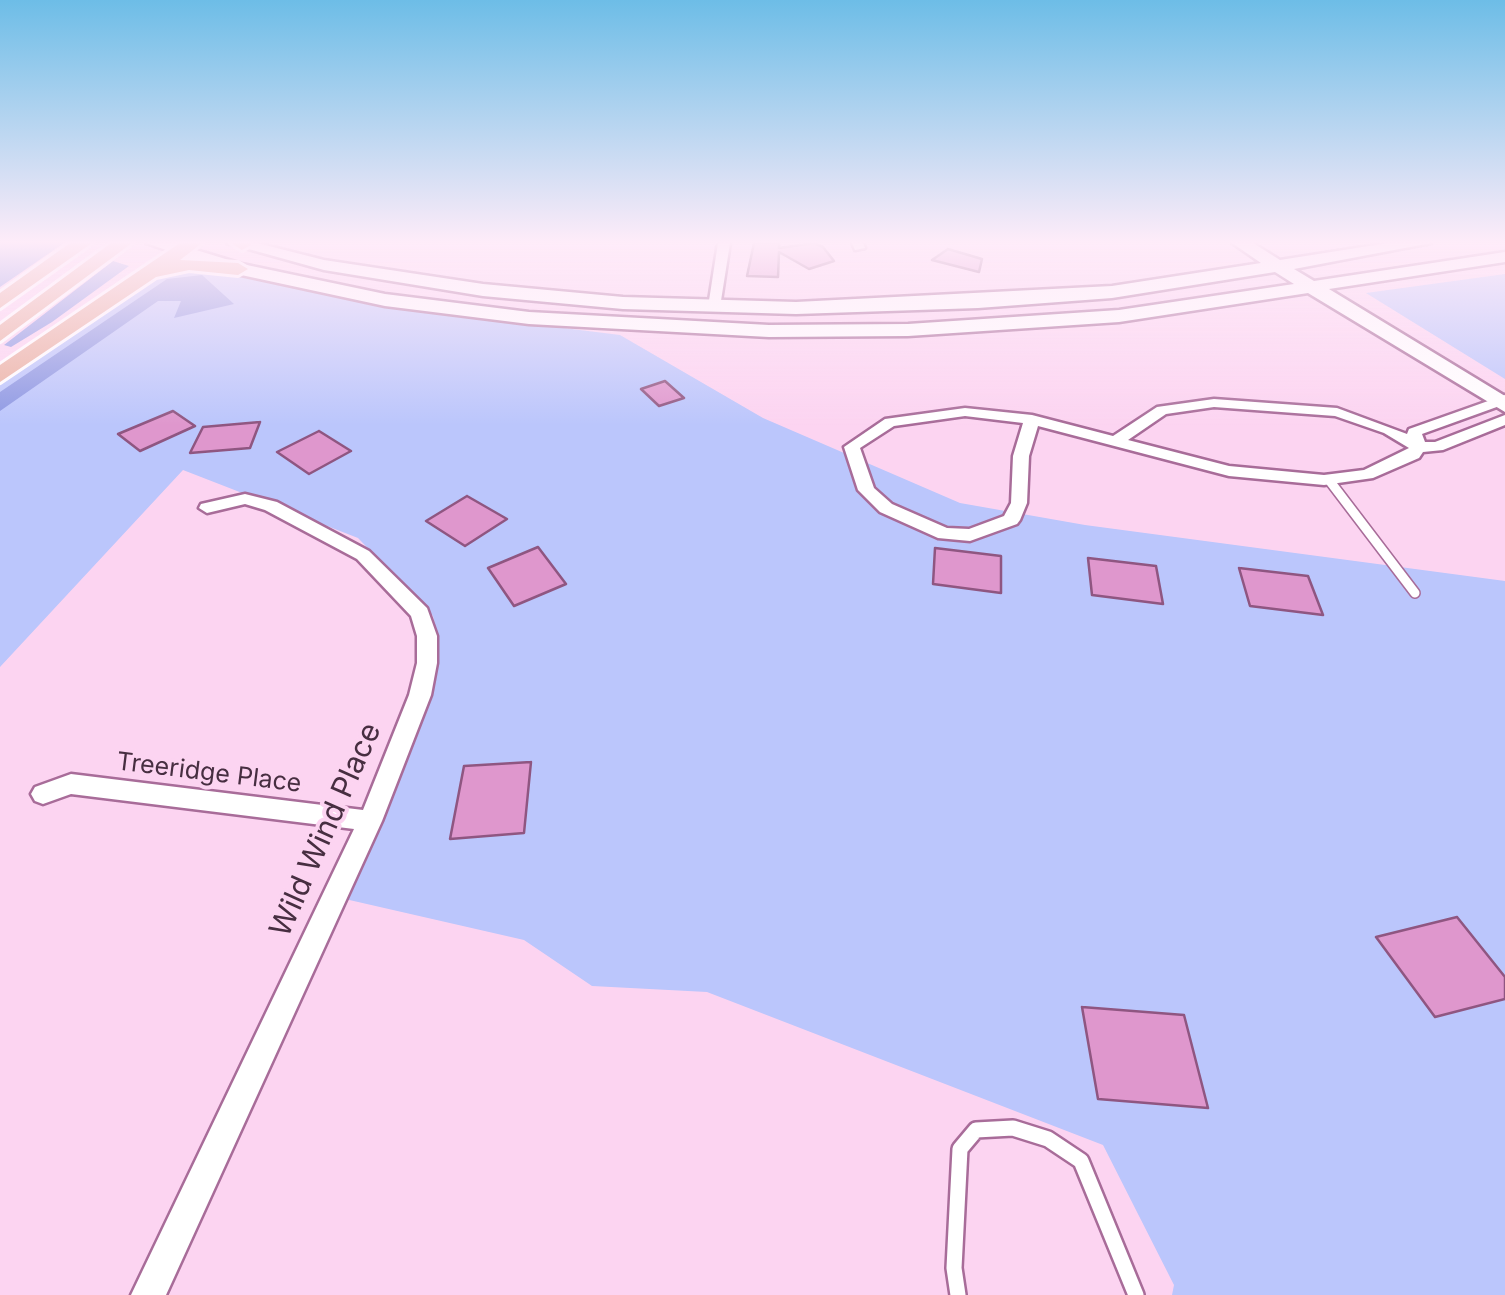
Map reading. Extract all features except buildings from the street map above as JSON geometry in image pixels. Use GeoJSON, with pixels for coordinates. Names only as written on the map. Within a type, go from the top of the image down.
{"type":"FeatureCollection","features":[{"type":"Feature","properties":{"kind":"main road"},"geometry":{"type":"LineString","coordinates":[[0,334],[41,303]]}},
{"type":"Feature","properties":{"kind":"main road"},"geometry":{"type":"LineString","coordinates":[[0,375],[102,303]]}},
{"type":"Feature","properties":{"kind":"main road"},"geometry":{"type":"LineString","coordinates":[[412,303],[687,329],[908,330],[1220,303]]}},
{"type":"Feature","properties":{"kind":"main road"},"geometry":{"type":"LineString","coordinates":[[666,303],[714,307],[902,303]]}},
{"type":"Feature","properties":{"kind":"main road"},"geometry":{"type":"LineString","coordinates":[[1194,307],[1200,303]]}},
{"type":"Feature","properties":{"kind":"main road"},"geometry":{"type":"LineString","coordinates":[[1344,303],[1355,306]]}},
{"type":"Feature","properties":{"kind":"main road"},"geometry":{"type":"LineString","coordinates":[[1351,303],[1504,403]]}},
{"type":"Feature","properties":{"kind":"street"},"geometry":{"type":"LineString","coordinates":[[1117,441],[1162,410],[1214,403],[1337,412],[1389,430],[1418,447],[1437,447],[1504,403]]}},
{"type":"Feature","properties":{"kind":"street"},"geometry":{"type":"LineString","coordinates":[[1032,420],[1021,456],[1020,502],[1011,520],[970,535],[944,534],[886,508],[866,490],[852,447],[890,422],[965,412],[1032,420],[1229,470],[1329,480],[1388,468],[1418,447]]}},
{"type":"Feature","properties":{"kind":"street","name":"Wild Wind Place"},"geometry":{"type":"LineString","coordinates":[[148,1295],[370,822],[420,695],[427,636],[420,613],[363,555],[307,524],[245,499],[207,508]]}},
{"type":"Feature","properties":{"kind":"street","name":"Treeridge Place"},"geometry":{"type":"LineString","coordinates":[[44,794],[71,784],[370,822]]}},
{"type":"Feature","properties":{"kind":"lane"},"geometry":{"type":"LineString","coordinates":[[1329,480],[1415,593]]}},
{"type":"Feature","properties":{"kind":"lane"},"geometry":{"type":"LineString","coordinates":[[958,1295],[960,1149],[976,1130],[1013,1128],[1048,1139],[1081,1162],[1136,1295]]}},
{"type":"Feature","properties":{"kind":"shaded area"},"geometry":{"type":"Polygon","coordinates":[[[58,303],[78,303],[11,347],[4,345],[58,303]]]}},
{"type":"Feature","properties":{"kind":"shaded area"},"geometry":{"type":"Polygon","coordinates":[[[116,303],[392,303],[620,335],[763,418],[960,503],[1085,525],[1505,581],[1505,1295],[1172,1295],[1174,1285],[1103,1145],[707,992],[592,986],[524,940],[345,899],[426,704],[439,644],[433,616],[358,538],[183,470],[0,667],[0,380],[116,303]]]}},
{"type":"Feature","properties":{"kind":"shaded area"},"geometry":{"type":"Polygon","coordinates":[[[131,303],[155,303],[0,411],[0,392],[131,303]]]}},
{"type":"Feature","properties":{"kind":"shaded area"},"geometry":{"type":"Polygon","coordinates":[[[180,303],[234,304],[174,318],[180,303]]]}},
{"type":"Feature","properties":{"kind":"shaded area"},"geometry":{"type":"Polygon","coordinates":[[[1383,303],[1505,303],[1505,379],[1383,303]]]}}]}
